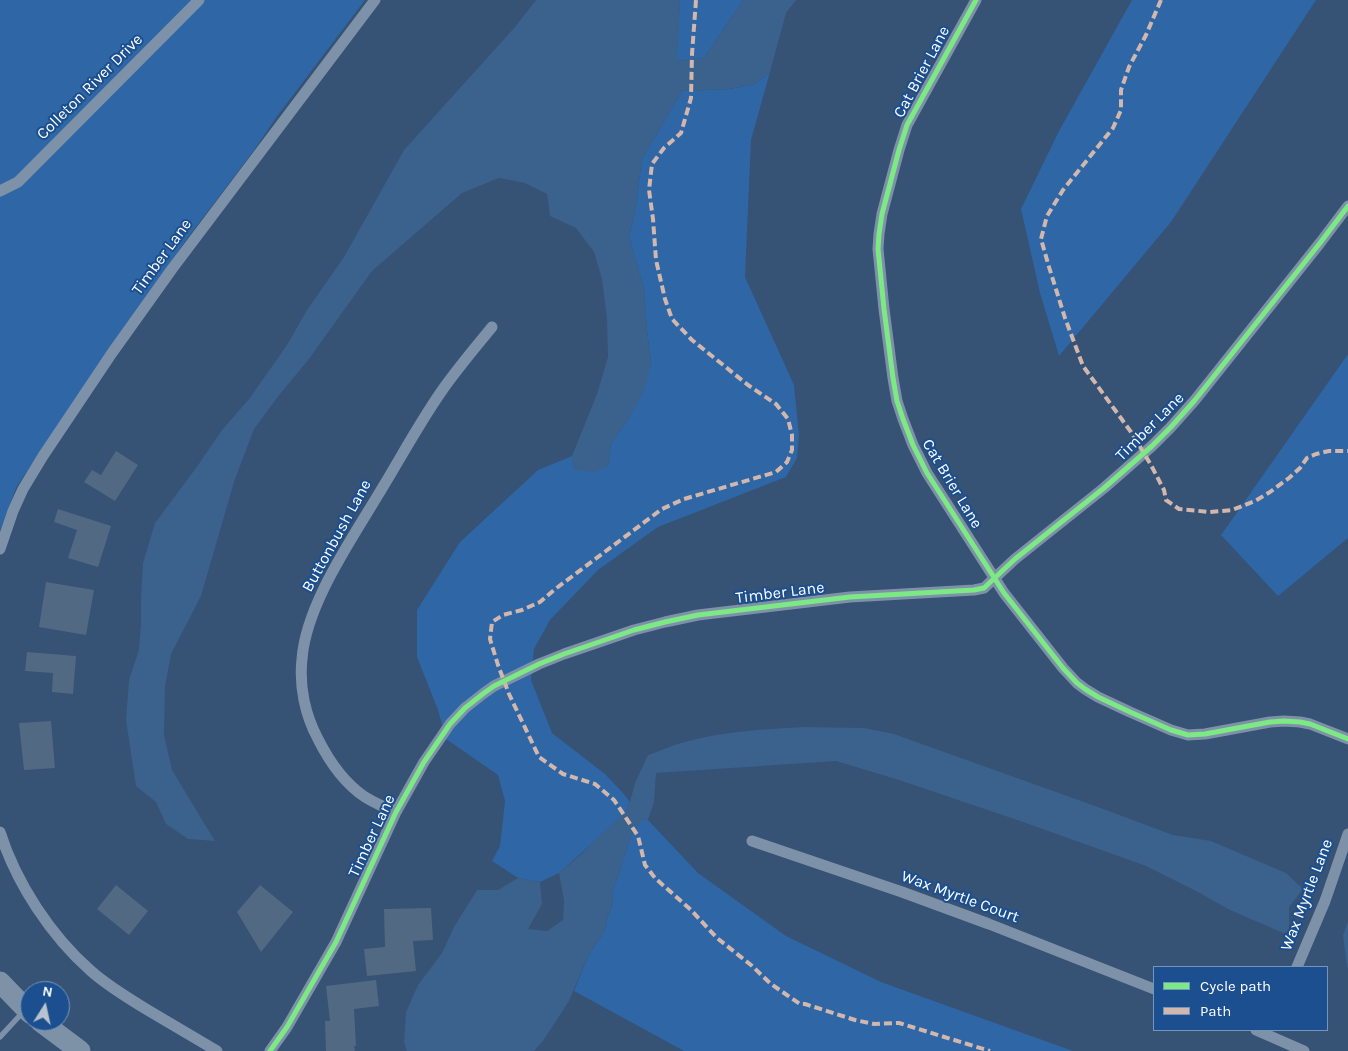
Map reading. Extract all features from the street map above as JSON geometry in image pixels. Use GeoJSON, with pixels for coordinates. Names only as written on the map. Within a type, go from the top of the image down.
{"type":"FeatureCollection","features":[{"type":"Feature","properties":{"kind":"highway"},"geometry":{"type":"LineString","coordinates":[[0,982],[20,1003]]}},
{"type":"Feature","properties":{"kind":"highway"},"geometry":{"type":"LineString","coordinates":[[53,1031],[80,1051]]}},
{"type":"Feature","properties":{"kind":"street","name":"Colleton River Drive"},"geometry":{"type":"LineString","coordinates":[[0,191],[18,182],[199,0]]}},
{"type":"Feature","properties":{"kind":"street","name":"Timber Lane"},"geometry":{"type":"LineString","coordinates":[[0,549],[23,489],[112,353],[172,269],[375,0]]}},
{"type":"Feature","properties":{"kind":"street","name":"Cat Brier Lane"},"geometry":{"type":"LineString","coordinates":[[976,0],[907,125],[882,214],[879,234],[878,249],[884,309],[897,401],[913,445],[927,473],[1004,593],[1063,668],[1077,683],[1098,697],[1172,730],[1188,735],[1284,721],[1310,724],[1348,739]]}},
{"type":"Feature","properties":{"kind":"street","name":"Timber Lane"},"geometry":{"type":"LineString","coordinates":[[275,1049],[336,942],[396,812],[424,762],[450,724],[465,708],[494,686],[539,664],[634,630],[666,622],[698,615],[850,597],[984,588],[1015,559],[1111,482],[1171,427],[1314,251],[1348,206]]}},
{"type":"Feature","properties":{"kind":"street","name":"Buttonbush Lane"},"geometry":{"type":"LineString","coordinates":[[396,812],[370,800],[355,789],[323,750],[309,720],[304,699],[301,679],[304,646],[309,625],[318,602],[347,547],[440,392],[492,327]]}},
{"type":"Feature","properties":{"kind":"street"},"geometry":{"type":"LineString","coordinates":[[0,832],[27,892],[64,944],[92,971],[120,992],[217,1051]]}},
{"type":"Feature","properties":{"kind":"street","name":"Wax Myrtle Lane"},"geometry":{"type":"LineString","coordinates":[[1297,966],[1325,901],[1348,834]]}},
{"type":"Feature","properties":{"kind":"street","name":"Wax Myrtle Court"},"geometry":{"type":"LineString","coordinates":[[752,841],[972,917],[1153,989]]}},
{"type":"Feature","properties":{"kind":"street"},"geometry":{"type":"LineString","coordinates":[[1269,1032],[1304,1051]]}},
{"type":"Feature","properties":{"kind":"lane"},"geometry":{"type":"LineString","coordinates":[[0,1038],[20,1024]]}},
{"type":"Feature","properties":{"kind":"shaded area"},"geometry":{"type":"Polygon","coordinates":[[[0,0],[365,0],[186,240],[17,486],[0,530],[0,0]]]}},
{"type":"Feature","properties":{"kind":"shaded area"},"geometry":{"type":"Polygon","coordinates":[[[536,0],[680,0],[677,61],[704,58],[743,0],[796,0],[786,13],[770,72],[755,84],[729,89],[682,91],[642,159],[635,212],[629,236],[644,289],[651,363],[644,391],[629,418],[611,444],[608,466],[593,472],[575,470],[572,456],[597,394],[608,357],[607,319],[602,279],[594,252],[576,228],[550,216],[547,194],[525,183],[499,178],[462,193],[372,271],[309,359],[254,429],[234,482],[201,596],[171,654],[165,687],[164,735],[172,770],[215,841],[188,839],[166,824],[156,802],[136,786],[126,720],[129,680],[139,650],[143,563],[155,523],[222,430],[249,399],[287,345],[307,310],[344,257],[404,150],[515,27],[536,0]]]}},
{"type":"Feature","properties":{"kind":"shaded area"},"geometry":{"type":"Polygon","coordinates":[[[680,0],[743,0],[704,58],[676,61],[680,0]]]}},
{"type":"Feature","properties":{"kind":"shaded area"},"geometry":{"type":"Polygon","coordinates":[[[1132,0],[1316,0],[1171,222],[1059,356],[1040,293],[1021,209],[1059,131],[1132,0]]]}},
{"type":"Feature","properties":{"kind":"shaded area"},"geometry":{"type":"Polygon","coordinates":[[[770,72],[751,140],[745,277],[794,385],[799,435],[797,458],[786,477],[658,527],[598,570],[550,620],[534,649],[531,680],[552,733],[605,774],[630,802],[626,811],[615,823],[559,873],[540,882],[518,878],[492,861],[500,846],[505,801],[498,775],[446,739],[438,710],[417,657],[417,610],[460,542],[538,470],[572,456],[575,470],[608,466],[611,444],[629,418],[651,363],[644,289],[629,236],[635,212],[642,159],[682,91],[729,89],[755,84],[770,72]]]}},
{"type":"Feature","properties":{"kind":"shaded area"},"geometry":{"type":"Polygon","coordinates":[[[1348,354],[1348,538],[1278,596],[1221,535],[1348,354]]]}},
{"type":"Feature","properties":{"kind":"shaded area"},"geometry":{"type":"Polygon","coordinates":[[[805,727],[864,728],[894,734],[1173,835],[1211,841],[1286,873],[1303,889],[1289,907],[1289,931],[1283,933],[1228,909],[1146,866],[899,780],[836,761],[656,773],[654,802],[648,820],[642,819],[631,835],[612,891],[613,904],[604,932],[588,956],[569,1001],[543,1041],[534,1051],[407,1051],[404,1042],[406,1012],[418,985],[442,953],[454,927],[477,890],[498,890],[518,878],[540,882],[542,904],[528,929],[547,931],[563,920],[564,901],[559,873],[626,811],[635,783],[648,755],[680,743],[715,735],[805,727]]]}},
{"type":"Feature","properties":{"kind":"shaded area"},"geometry":{"type":"Polygon","coordinates":[[[642,819],[648,820],[698,873],[786,936],[881,982],[1073,1051],[684,1051],[574,991],[588,956],[604,932],[613,904],[612,891],[631,835],[642,819]]]}},
{"type":"Feature","properties":{"kind":"shaded area"},"geometry":{"type":"Polygon","coordinates":[[[1348,921],[1348,968],[1343,935],[1348,921]]]}},
{"type":"Feature","properties":{"kind":"building"},"geometry":{"type":"Polygon","coordinates":[[[116,451],[138,465],[115,501],[84,482],[92,470],[101,475],[116,451]]]}},
{"type":"Feature","properties":{"kind":"building"},"geometry":{"type":"Polygon","coordinates":[[[58,509],[111,526],[98,567],[68,558],[77,530],[54,522],[58,509]]]}},
{"type":"Feature","properties":{"kind":"building"},"geometry":{"type":"Polygon","coordinates":[[[46,582],[94,590],[86,635],[39,627],[46,582]]]}},
{"type":"Feature","properties":{"kind":"building"},"geometry":{"type":"Polygon","coordinates":[[[27,652],[76,656],[73,694],[52,692],[53,673],[25,671],[27,652]]]}},
{"type":"Feature","properties":{"kind":"building"},"geometry":{"type":"Polygon","coordinates":[[[51,721],[55,768],[24,770],[19,723],[51,721]]]}},
{"type":"Feature","properties":{"kind":"building"},"geometry":{"type":"Polygon","coordinates":[[[116,885],[148,911],[129,935],[97,909],[116,885]]]}},
{"type":"Feature","properties":{"kind":"building"},"geometry":{"type":"Polygon","coordinates":[[[260,885],[293,912],[261,952],[237,912],[260,885]]]}},
{"type":"Feature","properties":{"kind":"building"},"geometry":{"type":"Polygon","coordinates":[[[431,908],[433,940],[413,941],[416,971],[367,976],[364,949],[385,947],[384,909],[431,908]]]}},
{"type":"Feature","properties":{"kind":"building"},"geometry":{"type":"Polygon","coordinates":[[[376,980],[379,1006],[354,1009],[355,1051],[326,1051],[325,1021],[330,1021],[326,986],[376,980]]]}},
{"type":"Feature","properties":{"kind":"marked path"},"geometry":{"type":"LineString","coordinates":[[696,0],[691,98],[681,133],[664,148],[652,164],[649,190],[656,260],[665,299],[672,319],[692,340],[748,385],[776,404],[788,419],[792,435],[792,450],[787,462],[776,472],[684,499],[662,509],[540,602],[522,610],[503,615],[492,622],[490,639],[509,694],[539,757],[563,774],[595,784],[614,800],[638,836],[645,865],[655,878],[691,910],[717,938],[771,984],[800,1004],[874,1024],[899,1023],[990,1051]]}},
{"type":"Feature","properties":{"kind":"marked path"},"geometry":{"type":"LineString","coordinates":[[1161,0],[1146,35],[1129,67],[1121,90],[1121,110],[1113,128],[1063,190],[1047,216],[1041,239],[1065,318],[1083,366],[1131,432],[1164,490],[1166,500],[1179,509],[1210,512],[1232,510],[1255,501],[1270,492],[1300,468],[1307,458],[1329,451],[1348,451]]}},
{"type":"Feature","properties":{"kind":"cycle path"},"geometry":{"type":"LineString","coordinates":[[976,0],[907,125],[882,214],[879,234],[878,249],[884,309],[897,401],[913,445],[927,473],[1004,593],[1063,668],[1085,689],[1130,712],[1171,730],[1188,735],[1284,721],[1310,724],[1348,739]]}},
{"type":"Feature","properties":{"kind":"cycle path"},"geometry":{"type":"LineString","coordinates":[[270,1051],[287,1027],[336,942],[396,812],[424,762],[450,724],[465,708],[484,693],[494,686],[539,664],[564,654],[634,630],[698,615],[850,597],[984,588],[1015,559],[1104,488],[1171,427],[1195,400],[1348,206]]}}]}
